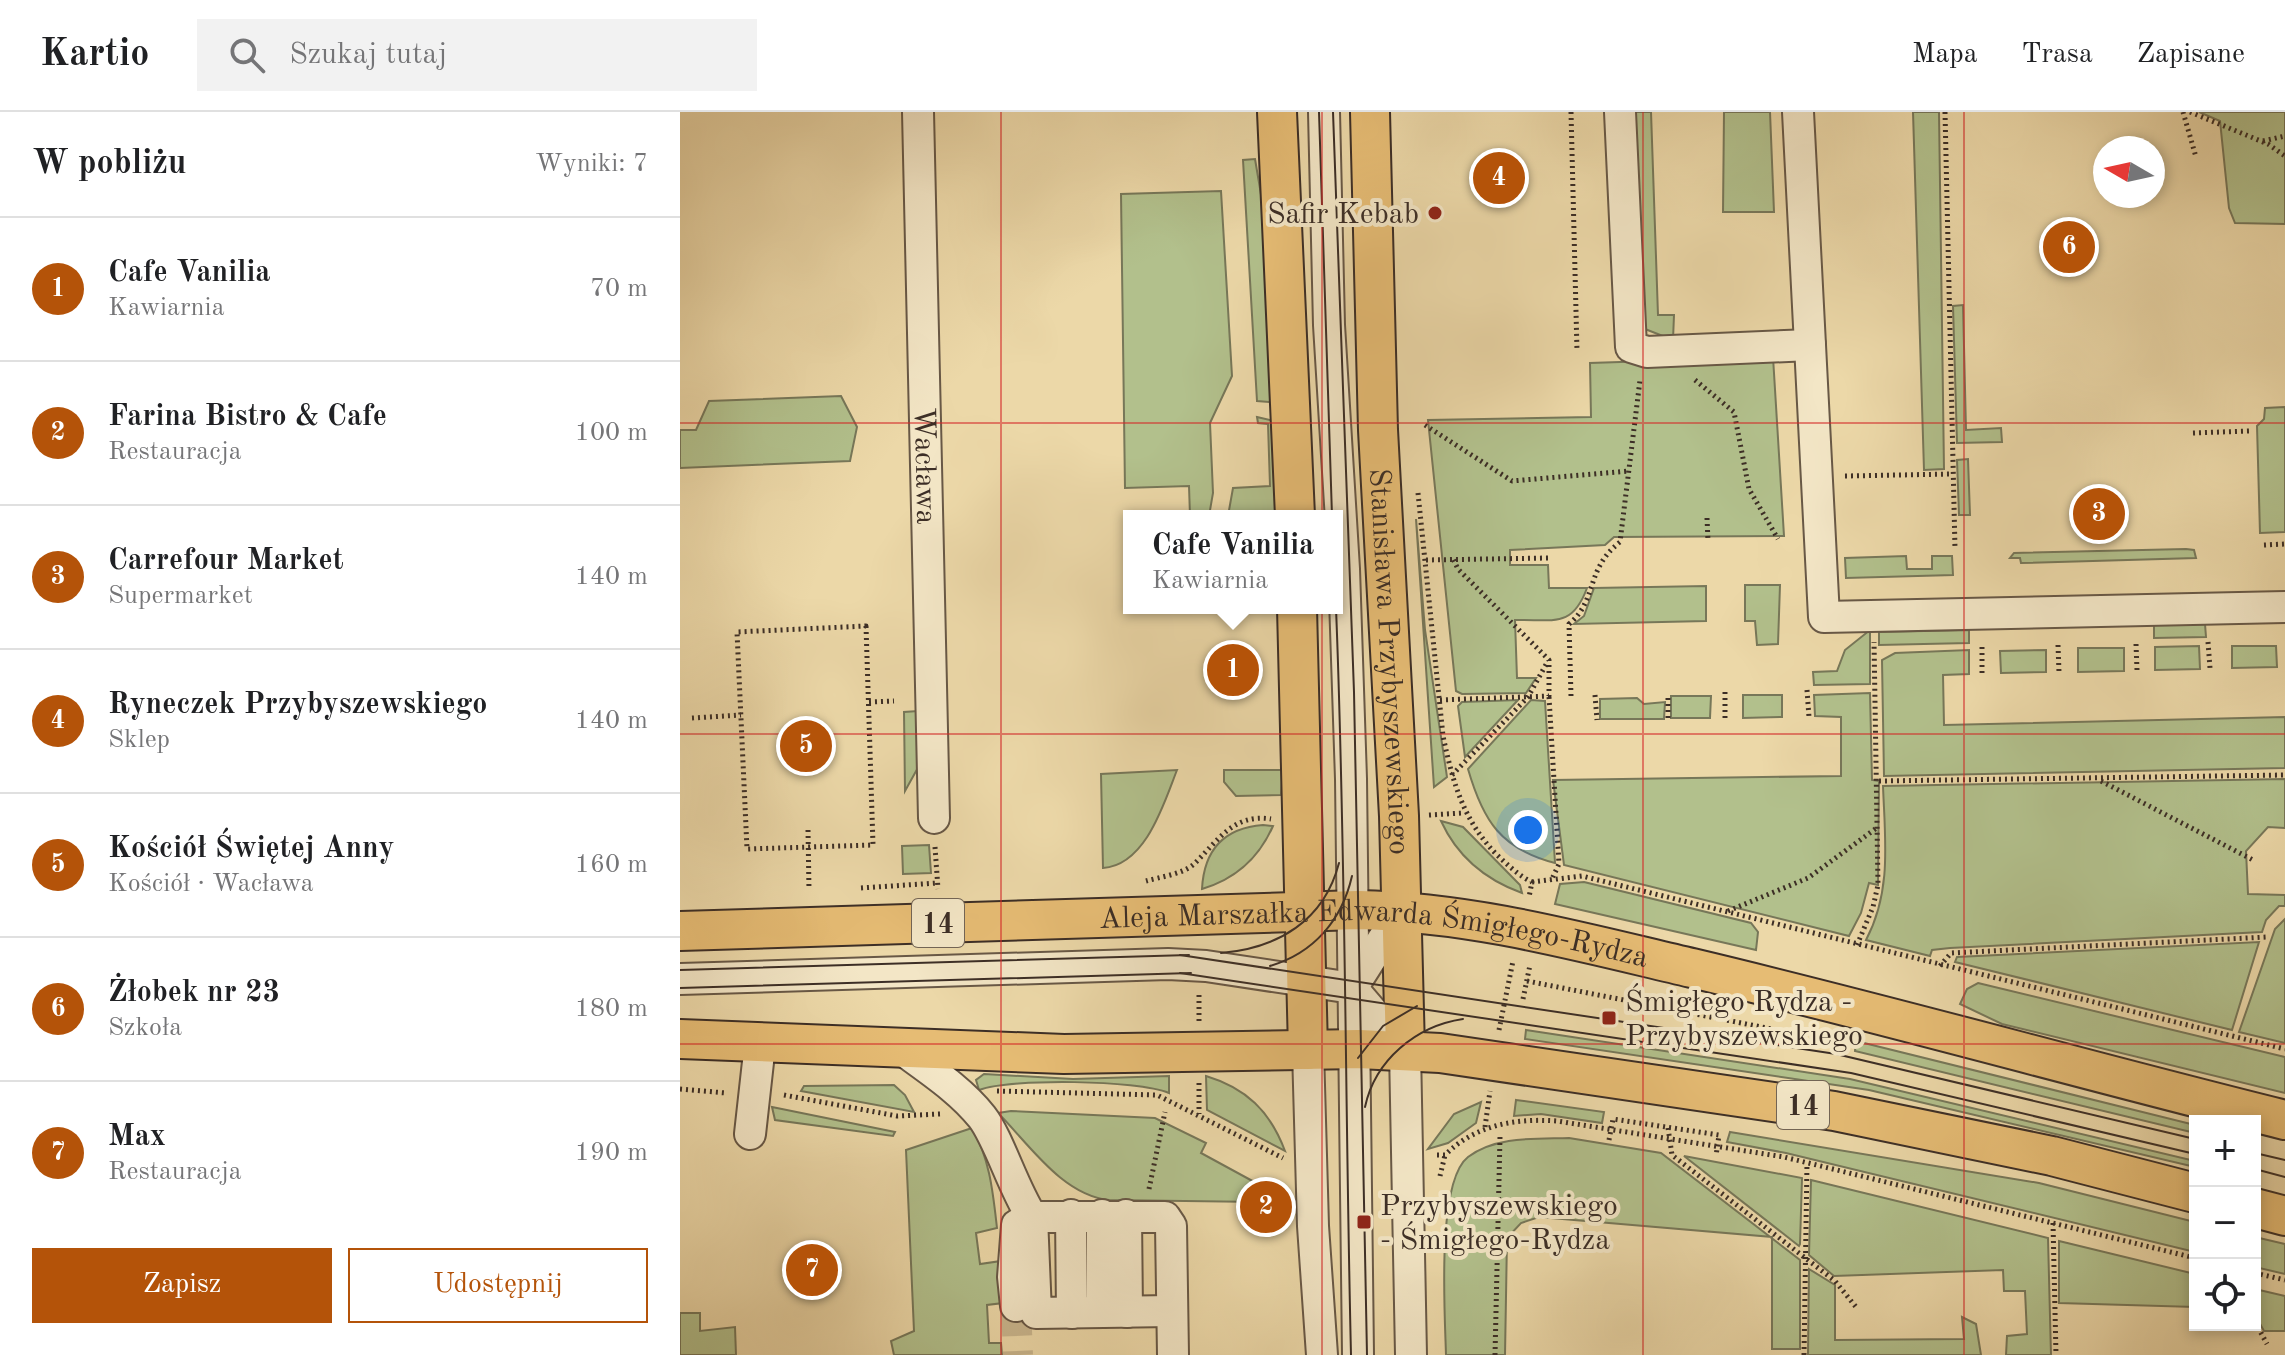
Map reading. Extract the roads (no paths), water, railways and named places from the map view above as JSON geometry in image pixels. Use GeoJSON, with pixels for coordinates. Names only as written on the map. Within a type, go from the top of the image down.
{"type":"FeatureCollection","features":[{"type":"Feature","properties":{"kind":"main road"},"geometry":{"type":"LineString","coordinates":[[1277,112],[1295,510]]}},
{"type":"Feature","properties":{"kind":"main road","name":"Stanisława Przybyszewskiego"},"geometry":{"type":"LineString","coordinates":[[1370,112],[1378,430],[1405,1050]]}},
{"type":"Feature","properties":{"kind":"main road"},"geometry":{"type":"LineString","coordinates":[[1297,614],[1308,1050]]}},
{"type":"Feature","properties":{"kind":"main road","name":"Aleja Marszałka Edwarda Śmigłego-Rydza"},"geometry":{"type":"LineString","coordinates":[[680,931],[1401,911],[1514,926],[1859,1008],[2034,1058],[2285,1120]]}},
{"type":"Feature","properties":{"kind":"main road","name":"14"},"geometry":{"type":"LineString","coordinates":[[680,1039],[760,1044],[896,1045],[1064,1054],[1405,1050],[1513,1061],[1834,1111],[2052,1156],[2189,1191]]}},
{"type":"Feature","properties":{"kind":"main road"},"geometry":{"type":"LineString","coordinates":[[2261,1210],[2285,1216]]}},
{"type":"Feature","properties":{"kind":"street","name":"Wacława"},"geometry":{"type":"LineString","coordinates":[[918,112],[934,818]]}},
{"type":"Feature","properties":{"kind":"street"},"geometry":{"type":"LineString","coordinates":[[1324,112],[1329,325],[1340,510]]}},
{"type":"Feature","properties":{"kind":"street"},"geometry":{"type":"LineString","coordinates":[[1620,112],[1631,347],[1645,352],[1810,345]]}},
{"type":"Feature","properties":{"kind":"street"},"geometry":{"type":"LineString","coordinates":[[1798,112],[1824,617],[2285,607]]}},
{"type":"Feature","properties":{"kind":"street"},"geometry":{"type":"LineString","coordinates":[[1343,552],[1358,1355]]}},
{"type":"Feature","properties":{"kind":"street"},"geometry":{"type":"LineString","coordinates":[[1352,988],[1401,911]]}},
{"type":"Feature","properties":{"kind":"street"},"geometry":{"type":"LineString","coordinates":[[680,979],[1168,964],[1206,966],[1352,988],[1405,1050]]}},
{"type":"Feature","properties":{"kind":"street"},"geometry":{"type":"LineString","coordinates":[[750,1134],[752,1094],[760,1044]]}},
{"type":"Feature","properties":{"kind":"street"},"geometry":{"type":"LineString","coordinates":[[896,1045],[944,1082],[984,1119],[1015,1191],[1052,1216]]}},
{"type":"Feature","properties":{"kind":"street"},"geometry":{"type":"LineString","coordinates":[[1308,1050],[1313,1226],[1322,1355]]}},
{"type":"Feature","properties":{"kind":"street","name":"Stanisława Przybyszewskiego"},"geometry":{"type":"LineString","coordinates":[[1405,1050],[1411,1355]]}},
{"type":"Feature","properties":{"kind":"street"},"geometry":{"type":"LineString","coordinates":[[1016,1306],[1013,1277],[1017,1225],[1052,1216],[1130,1215]]}},
{"type":"Feature","properties":{"kind":"street"},"geometry":{"type":"LineString","coordinates":[[1113,1312],[1130,1215]]}},
{"type":"Feature","properties":{"kind":"street"},"geometry":{"type":"LineString","coordinates":[[1113,1312],[1130,1215]]}},
{"type":"Feature","properties":{"kind":"street"},"geometry":{"type":"LineString","coordinates":[[1052,1216],[1036,1313],[1113,1312],[1173,1355]]}},
{"type":"Feature","properties":{"kind":"tunnel"},"geometry":{"type":"LineString","coordinates":[[1016,1306],[1018,1355]]}},
{"type":"Feature","properties":{"kind":"tram line"},"geometry":{"type":"LineString","coordinates":[[1319,112],[1332,510]]}},
{"type":"Feature","properties":{"kind":"tram line"},"geometry":{"type":"LineString","coordinates":[[1333,112],[1354,692],[1367,1355]]}},
{"type":"Feature","properties":{"kind":"tram line"},"geometry":{"type":"LineString","coordinates":[[1336,614],[1351,1355]]}},
{"type":"Feature","properties":{"kind":"tram line"},"geometry":{"type":"LineString","coordinates":[[1221,953],[1261,945],[1296,928],[1322,901],[1339,863]]}},
{"type":"Feature","properties":{"kind":"tram line"},"geometry":{"type":"LineString","coordinates":[[1270,966],[1300,953],[1324,933],[1341,907],[1352,876]]}},
{"type":"Feature","properties":{"kind":"tram line"},"geometry":{"type":"LineString","coordinates":[[1180,955],[1836,1054],[2189,1138]]}},
{"type":"Feature","properties":{"kind":"tram line"},"geometry":{"type":"LineString","coordinates":[[680,970],[1189,955]]}},
{"type":"Feature","properties":{"kind":"tram line"},"geometry":{"type":"LineString","coordinates":[[1180,973],[1851,1073],[2189,1153]]}},
{"type":"Feature","properties":{"kind":"tram line"},"geometry":{"type":"LineString","coordinates":[[680,988],[1191,973]]}},
{"type":"Feature","properties":{"kind":"tram line"},"geometry":{"type":"LineString","coordinates":[[1358,1058],[1383,1026],[1417,1006]]}},
{"type":"Feature","properties":{"kind":"tram line"},"geometry":{"type":"LineString","coordinates":[[1365,1107],[1378,1074],[1400,1048],[1429,1029],[1463,1019]]}},
{"type":"Feature","properties":{"kind":"tram line"},"geometry":{"type":"LineString","coordinates":[[2261,1154],[2285,1160]]}},
{"type":"Feature","properties":{"kind":"tram line"},"geometry":{"type":"LineString","coordinates":[[2261,1171],[2285,1177]]}},
{"type":"Feature","properties":{"kind":"place","name":"Ryneczek Przybyszewskiego"},"geometry":{"type":"Point","coordinates":[1499,178]}},
{"type":"Feature","properties":{"kind":"place","name":"Safir Kebab"},"geometry":{"type":"Point","coordinates":[1435,213]}},
{"type":"Feature","properties":{"kind":"place","name":"Żłobek nr 23"},"geometry":{"type":"Point","coordinates":[2069,247]}},
{"type":"Feature","properties":{"kind":"place","name":"Carrefour Market"},"geometry":{"type":"Point","coordinates":[2099,514]}},
{"type":"Feature","properties":{"kind":"place","name":"Cafe Vanilia"},"geometry":{"type":"Point","coordinates":[1233,670]}},
{"type":"Feature","properties":{"kind":"place","name":"Kościół Świętej Anny"},"geometry":{"type":"Point","coordinates":[806,746]}},
{"type":"Feature","properties":{"kind":"place","name":"Śmigłego Rydza - Przybyszewskiego"},"geometry":{"type":"Point","coordinates":[1609,1018]}},
{"type":"Feature","properties":{"kind":"place","name":"Farina Bistro & Cafe"},"geometry":{"type":"Point","coordinates":[1266,1207]}},
{"type":"Feature","properties":{"kind":"place","name":"Przybyszewskiego - Śmigłego-Rydza"},"geometry":{"type":"Point","coordinates":[1364,1222]}},
{"type":"Feature","properties":{"kind":"place","name":"Max"},"geometry":{"type":"Point","coordinates":[812,1270]}}]}
